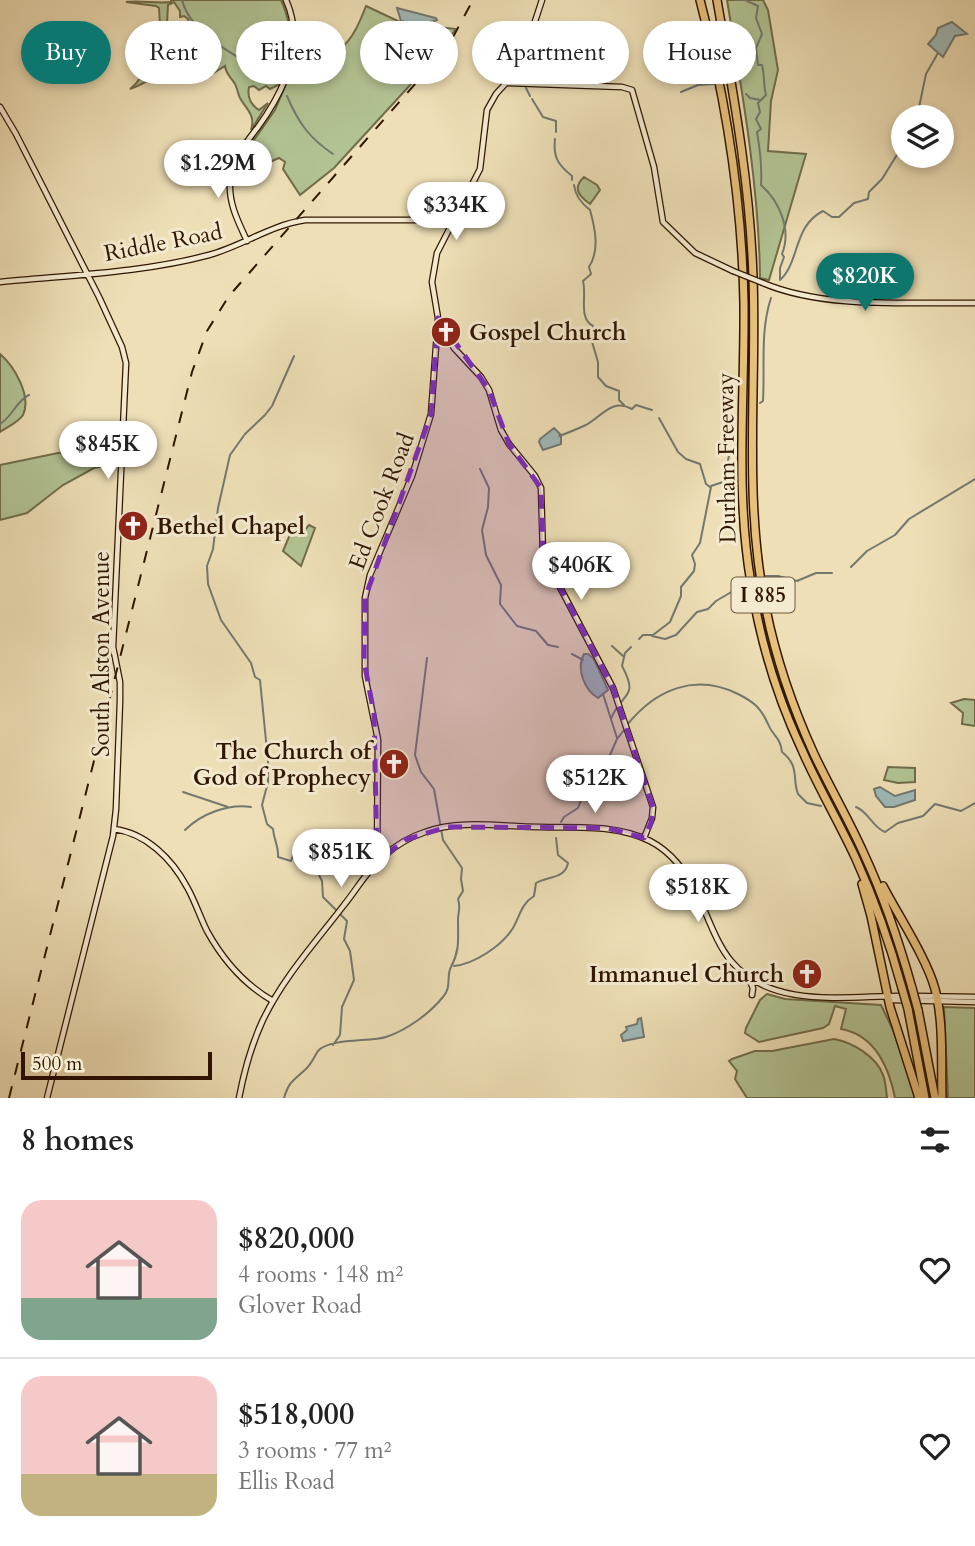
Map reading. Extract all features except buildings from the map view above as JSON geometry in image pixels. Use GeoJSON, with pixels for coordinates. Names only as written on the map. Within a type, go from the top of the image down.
{"type":"FeatureCollection","features":[{"type":"Feature","properties":{"kind":"highway","name":"Durham Freeway"},"geometry":{"type":"LineString","coordinates":[[702,0],[726,113],[735,183],[742,267],[742,492],[751,584],[763,639],[784,707],[872,898],[908,1009],[925,1098]]}},
{"type":"Feature","properties":{"kind":"highway","name":"Durham Freeway"},"geometry":{"type":"LineString","coordinates":[[717,0],[739,123],[751,228],[755,334],[752,499],[761,582],[772,637],[793,704],[859,843],[886,908],[918,1010],[935,1098]]}},
{"type":"Feature","properties":{"kind":"highway"},"geometry":{"type":"LineString","coordinates":[[838,822],[868,903],[888,998],[919,1098]]}},
{"type":"Feature","properties":{"kind":"highway"},"geometry":{"type":"LineString","coordinates":[[859,843],[927,970],[937,999],[942,1098]]}},
{"type":"Feature","properties":{"kind":"street"},"geometry":{"type":"LineString","coordinates":[[247,242],[232,207],[230,180],[237,157],[272,105],[291,63],[294,32],[286,0]]}},
{"type":"Feature","properties":{"kind":"street"},"geometry":{"type":"LineString","coordinates":[[535,21],[542,0]]}},
{"type":"Feature","properties":{"kind":"street"},"geometry":{"type":"LineString","coordinates":[[506,84],[487,110],[480,169],[440,245],[433,267],[432,282],[438,318],[454,348],[485,384],[509,444],[535,476],[541,488],[541,543],[547,566],[613,688],[651,800],[652,818],[644,838]]}},
{"type":"Feature","properties":{"kind":"street"},"geometry":{"type":"LineString","coordinates":[[536,84],[622,87],[632,90],[654,167],[662,219],[695,253],[790,294],[819,299],[975,303]]}},
{"type":"Feature","properties":{"kind":"street","name":"South Alston Avenue"},"geometry":{"type":"LineString","coordinates":[[0,107],[120,340],[126,363],[113,647],[121,689],[114,829],[47,1098]]}},
{"type":"Feature","properties":{"kind":"street","name":"Riddle Road"},"geometry":{"type":"LineString","coordinates":[[0,282],[188,259],[247,242],[282,226],[312,219],[454,220]]}},
{"type":"Feature","properties":{"kind":"street","name":"Ed Cook Road"},"geometry":{"type":"LineString","coordinates":[[377,862],[378,743],[364,668],[365,598],[370,575],[412,476],[431,414],[438,318]]}},
{"type":"Feature","properties":{"kind":"street"},"geometry":{"type":"LineString","coordinates":[[239,1098],[254,1044],[273,1001],[292,972],[377,862],[405,840],[447,827],[607,828],[644,838],[662,848],[682,868],[698,894],[726,954],[748,976],[767,987],[799,995],[975,1000]]}},
{"type":"Feature","properties":{"kind":"street"},"geometry":{"type":"LineString","coordinates":[[114,829],[139,835],[166,859],[186,885],[215,943],[247,985],[273,1001]]}},
{"type":"Feature","properties":{"kind":"street"},"geometry":{"type":"LineString","coordinates":[[748,976],[753,988],[752,995]]}},
{"type":"Feature","properties":{"kind":"highlighted area"},"geometry":{"type":"Polygon","coordinates":[[[438,318],[489,390],[509,444],[541,488],[543,555],[613,688],[653,807],[651,823],[644,838],[607,828],[447,827],[405,840],[377,862],[374,714],[364,661],[365,598],[431,414],[438,318]]]}},
{"type":"Feature","properties":{"kind":"green space"},"geometry":{"type":"Polygon","coordinates":[[[281,0],[288,21],[236,21],[236,84],[278,84],[270,89],[266,86],[259,90],[254,86],[249,87],[249,97],[256,108],[259,110],[268,103],[251,130],[251,116],[225,66],[222,68],[222,21],[188,21],[184,16],[180,17],[180,11],[174,2],[168,5],[167,21],[160,21],[159,8],[156,6],[126,2],[281,0]]]}},
{"type":"Feature","properties":{"kind":"green space"},"geometry":{"type":"Polygon","coordinates":[[[727,0],[763,0],[768,10],[778,70],[771,101],[768,151],[806,154],[769,280],[760,278],[757,209],[741,84],[756,84],[756,21],[730,21],[727,0]]]}},
{"type":"Feature","properties":{"kind":"green space"},"geometry":{"type":"Polygon","coordinates":[[[366,6],[398,21],[360,21],[360,84],[411,84],[334,168],[300,195],[283,169],[285,162],[279,158],[253,169],[241,163],[242,157],[275,110],[286,84],[346,84],[346,43],[355,31],[366,6]]]}},
{"type":"Feature","properties":{"kind":"green space"},"geometry":{"type":"Polygon","coordinates":[[[584,177],[600,190],[590,204],[578,192],[578,185],[584,177]]]}},
{"type":"Feature","properties":{"kind":"green space"},"geometry":{"type":"Polygon","coordinates":[[[0,354],[20,382],[25,407],[21,418],[0,432],[0,354]]]}},
{"type":"Feature","properties":{"kind":"green space"},"geometry":{"type":"Polygon","coordinates":[[[82,451],[115,453],[113,464],[94,468],[63,485],[27,513],[0,520],[0,465],[82,451]]]}},
{"type":"Feature","properties":{"kind":"green space"},"geometry":{"type":"Polygon","coordinates":[[[309,525],[315,528],[301,566],[283,551],[291,532],[304,531],[309,525]]]}},
{"type":"Feature","properties":{"kind":"green space"},"geometry":{"type":"Polygon","coordinates":[[[964,699],[975,700],[975,726],[962,724],[963,713],[951,703],[964,699]]]}},
{"type":"Feature","properties":{"kind":"green space"},"geometry":{"type":"Polygon","coordinates":[[[888,767],[915,768],[915,782],[884,780],[888,767]]]}},
{"type":"Feature","properties":{"kind":"green space"},"geometry":{"type":"Polygon","coordinates":[[[767,994],[785,999],[881,1005],[893,1030],[916,1098],[895,1098],[889,1075],[871,1046],[853,1032],[841,1029],[846,1009],[835,1006],[829,1024],[823,1028],[759,1042],[745,1033],[760,1000],[767,994]]]}},
{"type":"Feature","properties":{"kind":"green space"},"geometry":{"type":"Polygon","coordinates":[[[944,1007],[975,1008],[975,1098],[948,1098],[944,1007]]]}},
{"type":"Feature","properties":{"kind":"green space"},"geometry":{"type":"Polygon","coordinates":[[[834,1039],[848,1043],[870,1056],[880,1068],[887,1098],[747,1098],[735,1079],[737,1071],[729,1061],[755,1051],[772,1051],[834,1039]]]}},
{"type":"Feature","properties":{"kind":"water"},"geometry":{"type":"Polygon","coordinates":[[[397,8],[437,20],[433,21],[401,21],[397,8]]]}},
{"type":"Feature","properties":{"kind":"water"},"geometry":{"type":"Polygon","coordinates":[[[952,22],[967,34],[955,36],[943,57],[928,44],[938,28],[952,22]]]}},
{"type":"Feature","properties":{"kind":"water"},"geometry":{"type":"Polygon","coordinates":[[[554,428],[561,435],[561,444],[543,450],[540,439],[554,428]]]}},
{"type":"Feature","properties":{"kind":"water"},"geometry":{"type":"Polygon","coordinates":[[[584,654],[594,659],[608,690],[598,698],[585,684],[581,672],[584,654]]]}},
{"type":"Feature","properties":{"kind":"water"},"geometry":{"type":"Polygon","coordinates":[[[880,787],[895,796],[915,790],[915,800],[885,807],[874,789],[880,787]]]}},
{"type":"Feature","properties":{"kind":"water"},"geometry":{"type":"Polygon","coordinates":[[[641,1018],[644,1037],[623,1041],[621,1035],[627,1030],[626,1027],[637,1024],[641,1018]]]}},
{"type":"Feature","properties":{"kind":"waterway"},"geometry":{"type":"LineString","coordinates":[[182,0],[197,26],[236,55]]}},
{"type":"Feature","properties":{"kind":"waterway"},"geometry":{"type":"LineString","coordinates":[[736,0],[743,0]]}},
{"type":"Feature","properties":{"kind":"waterway"},"geometry":{"type":"LineString","coordinates":[[745,0],[758,6],[756,18],[762,34],[756,48],[758,65],[762,65],[763,69],[766,95],[758,103],[760,112],[756,119],[761,129],[757,132],[761,185],[778,207],[784,225],[785,245],[780,280]]}},
{"type":"Feature","properties":{"kind":"waterway"},"geometry":{"type":"LineString","coordinates":[[920,105],[926,74],[938,53]]}},
{"type":"Feature","properties":{"kind":"waterway"},"geometry":{"type":"LineString","coordinates":[[681,92],[698,85],[713,84]]}},
{"type":"Feature","properties":{"kind":"waterway"},"geometry":{"type":"LineString","coordinates":[[526,88],[530,96]]}},
{"type":"Feature","properties":{"kind":"waterway"},"geometry":{"type":"LineString","coordinates":[[746,94],[750,98],[760,100]]}},
{"type":"Feature","properties":{"kind":"waterway"},"geometry":{"type":"LineString","coordinates":[[287,96],[305,129],[333,154]]}},
{"type":"Feature","properties":{"kind":"waterway"},"geometry":{"type":"LineString","coordinates":[[532,99],[543,117],[556,121],[556,132]]}},
{"type":"Feature","properties":{"kind":"waterway"},"geometry":{"type":"LineString","coordinates":[[555,139],[557,160],[572,176],[572,180]]}},
{"type":"Feature","properties":{"kind":"waterway"},"geometry":{"type":"LineString","coordinates":[[780,280],[791,264],[801,235],[813,218],[823,211],[832,217],[839,217],[854,203],[868,199],[869,192],[891,164]]}},
{"type":"Feature","properties":{"kind":"waterway"},"geometry":{"type":"LineString","coordinates":[[574,185],[579,199],[590,210],[595,231],[594,253],[589,267],[591,274],[583,281],[584,312],[593,326],[590,335],[598,362],[598,377],[606,386],[619,391],[619,400],[624,405]]}},
{"type":"Feature","properties":{"kind":"waterway"},"geometry":{"type":"LineString","coordinates":[[760,403],[763,401],[765,323],[771,298]]}},
{"type":"Feature","properties":{"kind":"waterway"},"geometry":{"type":"LineString","coordinates":[[294,356],[272,406],[245,434],[230,455],[218,508],[213,549],[207,566],[208,584],[221,620],[251,663],[255,677],[260,680],[268,761],[268,782],[262,805],[267,824],[273,829],[278,857],[291,861],[294,853],[314,865],[322,881],[323,897],[347,921],[344,939],[350,951],[354,980],[342,1007],[340,1035],[333,1045]]}},
{"type":"Feature","properties":{"kind":"waterway"},"geometry":{"type":"LineString","coordinates":[[0,424],[29,395]]}},
{"type":"Feature","properties":{"kind":"waterway"},"geometry":{"type":"LineString","coordinates":[[559,436],[586,425],[613,407],[625,406],[632,409],[636,405],[652,410]]}},
{"type":"Feature","properties":{"kind":"waterway"},"geometry":{"type":"LineString","coordinates":[[659,418],[678,452],[686,459],[700,464],[706,484],[710,487]]}},
{"type":"Feature","properties":{"kind":"waterway"},"geometry":{"type":"LineString","coordinates":[[711,486],[723,482],[729,456],[727,433],[734,428]]}},
{"type":"Feature","properties":{"kind":"waterway"},"geometry":{"type":"LineString","coordinates":[[480,469],[489,488],[488,507],[482,530],[486,555],[501,585],[500,604],[517,626],[536,631],[548,645],[558,647]]}},
{"type":"Feature","properties":{"kind":"waterway"},"geometry":{"type":"LineString","coordinates":[[851,567],[867,551],[895,535],[909,519],[975,479]]}},
{"type":"Feature","properties":{"kind":"waterway"},"geometry":{"type":"LineString","coordinates":[[639,639],[643,635],[653,635],[670,622],[681,596],[681,587],[694,571],[692,555],[700,543],[711,487]]}},
{"type":"Feature","properties":{"kind":"waterway"},"geometry":{"type":"LineString","coordinates":[[766,576],[797,581],[816,573],[832,573]]}},
{"type":"Feature","properties":{"kind":"waterway"},"geometry":{"type":"LineString","coordinates":[[652,636],[665,639],[676,635],[697,612],[708,609],[716,601],[745,584]]}},
{"type":"Feature","properties":{"kind":"waterway"},"geometry":{"type":"LineString","coordinates":[[612,646],[623,656]]}},
{"type":"Feature","properties":{"kind":"waterway"},"geometry":{"type":"LineString","coordinates":[[611,719],[629,690],[622,666],[625,653],[631,647]]}},
{"type":"Feature","properties":{"kind":"waterway"},"geometry":{"type":"LineString","coordinates":[[572,654],[583,660]]}},
{"type":"Feature","properties":{"kind":"waterway"},"geometry":{"type":"LineString","coordinates":[[284,1098],[290,1084],[308,1067],[323,1047],[340,1042],[379,1039],[394,1034],[424,1015],[443,997],[447,989],[458,944],[458,899],[463,891],[462,868],[443,840],[434,789],[421,772],[415,755],[427,658]]}},
{"type":"Feature","properties":{"kind":"waterway"},"geometry":{"type":"LineString","coordinates":[[627,725],[651,702],[677,688],[707,685],[738,694],[753,703],[763,714],[780,743],[782,752],[791,762],[798,794],[807,803],[821,806]]}},
{"type":"Feature","properties":{"kind":"waterway"},"geometry":{"type":"LineString","coordinates":[[603,694],[617,738]]}},
{"type":"Feature","properties":{"kind":"waterway"},"geometry":{"type":"LineString","coordinates":[[561,822],[578,808],[594,767],[610,755],[624,730]]}},
{"type":"Feature","properties":{"kind":"waterway"},"geometry":{"type":"LineString","coordinates":[[183,792],[228,807]]}},
{"type":"Feature","properties":{"kind":"waterway"},"geometry":{"type":"LineString","coordinates":[[856,807],[885,832],[898,823],[923,816],[935,804],[961,811],[975,803]]}},
{"type":"Feature","properties":{"kind":"waterway"},"geometry":{"type":"LineString","coordinates":[[185,830],[216,811],[251,807]]}},
{"type":"Feature","properties":{"kind":"waterway"},"geometry":{"type":"LineString","coordinates":[[454,966],[479,958],[502,941],[513,928],[523,906],[534,896],[536,883],[563,872],[568,863],[558,855],[556,838]]}},
{"type":"Feature","properties":{"kind":"railway"},"geometry":{"type":"LineString","coordinates":[[9,1098],[192,372],[207,331],[229,296],[430,67],[453,37],[473,0]]}},
{"type":"Feature","properties":{"kind":"place","name":"Gospel Church"},"geometry":{"type":"Point","coordinates":[446,332]}},
{"type":"Feature","properties":{"kind":"place","name":"Bethel Chapel"},"geometry":{"type":"Point","coordinates":[133,526]}},
{"type":"Feature","properties":{"kind":"place","name":"The Church of God of Prophecy"},"geometry":{"type":"Point","coordinates":[394,764]}},
{"type":"Feature","properties":{"kind":"place","name":"Immanuel Church"},"geometry":{"type":"Point","coordinates":[807,974]}}]}
